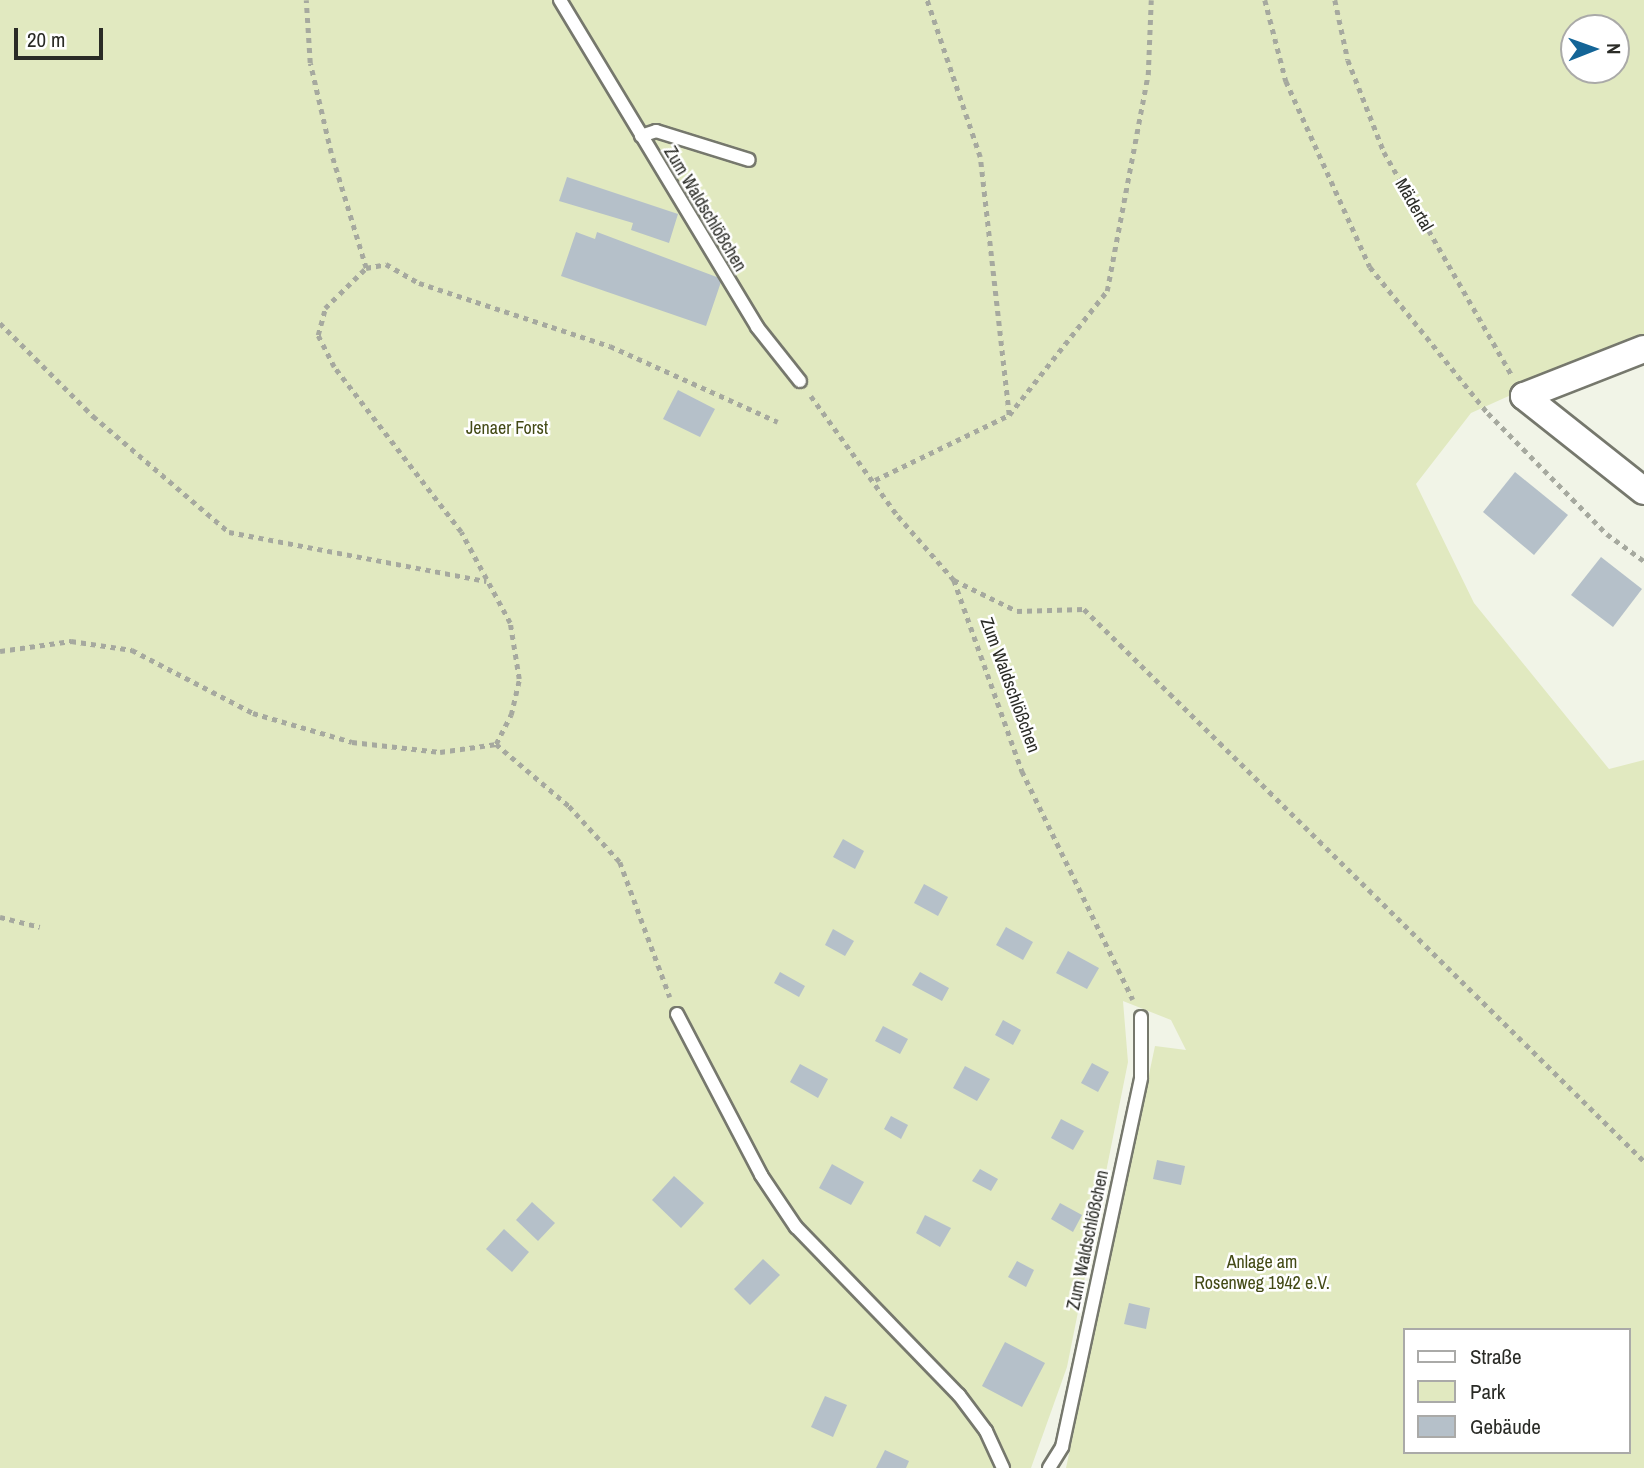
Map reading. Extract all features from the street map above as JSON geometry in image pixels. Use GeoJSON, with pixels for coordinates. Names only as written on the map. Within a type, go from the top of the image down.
{"type":"FeatureCollection","features":[{"type":"Feature","properties":{"kind":"street"},"geometry":{"type":"LineString","coordinates":[[1524,396],[1644,349]]}},
{"type":"Feature","properties":{"kind":"street"},"geometry":{"type":"LineString","coordinates":[[1524,396],[1644,491]]}},
{"type":"Feature","properties":{"kind":"lane","name":"Zum Waldschlößchen"},"geometry":{"type":"LineString","coordinates":[[560,0],[757,327],[800,381]]}},
{"type":"Feature","properties":{"kind":"lane"},"geometry":{"type":"LineString","coordinates":[[641,136],[656,131],[749,160]]}},
{"type":"Feature","properties":{"kind":"lane"},"geometry":{"type":"LineString","coordinates":[[677,1014],[761,1175],[796,1227],[959,1395],[986,1431],[1003,1468]]}},
{"type":"Feature","properties":{"kind":"lane","name":"Zum Waldschlößchen"},"geometry":{"type":"LineString","coordinates":[[1049,1468],[1062,1447],[1138,1090],[1141,1017]]}},
{"type":"Feature","properties":{"kind":"path"},"geometry":{"type":"LineString","coordinates":[[306,0],[310,63],[331,153],[366,268]]}},
{"type":"Feature","properties":{"kind":"path"},"geometry":{"type":"LineString","coordinates":[[927,0],[980,157],[1009,415]]}},
{"type":"Feature","properties":{"kind":"path"},"geometry":{"type":"LineString","coordinates":[[874,480],[1009,415],[1107,291],[1148,75],[1151,0]]}},
{"type":"Feature","properties":{"kind":"path"},"geometry":{"type":"LineString","coordinates":[[1265,0],[1286,81],[1370,267],[1488,413],[1607,534],[1644,561]]}},
{"type":"Feature","properties":{"kind":"path","name":"Mädertal"},"geometry":{"type":"LineString","coordinates":[[1335,0],[1348,60],[1384,152],[1524,396]]}},
{"type":"Feature","properties":{"kind":"path"},"geometry":{"type":"LineString","coordinates":[[496,744],[511,715],[519,679],[510,623],[461,532],[334,367],[318,335],[324,308],[366,268],[386,264],[419,283],[610,346],[778,422]]}},
{"type":"Feature","properties":{"kind":"path"},"geometry":{"type":"LineString","coordinates":[[0,323],[93,416],[229,532],[487,581]]}},
{"type":"Feature","properties":{"kind":"path","name":"Zum Waldschlößchen"},"geometry":{"type":"LineString","coordinates":[[800,381],[898,516],[954,580],[1022,771],[1141,1017]]}},
{"type":"Feature","properties":{"kind":"path"},"geometry":{"type":"LineString","coordinates":[[954,580],[1017,611],[1084,609],[1644,1161]]}},
{"type":"Feature","properties":{"kind":"path"},"geometry":{"type":"LineString","coordinates":[[0,651],[71,641],[132,650],[253,713],[352,742],[440,752],[496,744],[569,806],[620,862],[677,1014]]}},
{"type":"Feature","properties":{"kind":"path"},"geometry":{"type":"LineString","coordinates":[[0,917],[40,927]]}},
{"type":"Feature","properties":{"kind":"green space"},"geometry":{"type":"Polygon","coordinates":[[[0,0],[1644,0],[1644,335],[1471,413],[1416,484],[1474,603],[1609,769],[1644,760],[1644,1468],[1066,1468],[1155,1046],[1186,1050],[1171,1020],[1123,1001],[1128,1062],[1067,1367],[1031,1468],[0,1468],[0,0]]]}},
{"type":"Feature","properties":{"kind":"building"},"geometry":{"type":"Polygon","coordinates":[[[567,177],[678,214],[669,243],[631,230],[633,223],[559,201],[567,177]]]}},
{"type":"Feature","properties":{"kind":"building"},"geometry":{"type":"Polygon","coordinates":[[[576,232],[595,239],[597,232],[722,279],[706,326],[561,276],[576,232]]]}},
{"type":"Feature","properties":{"kind":"building"},"geometry":{"type":"Polygon","coordinates":[[[678,390],[715,409],[700,437],[663,419],[678,390]]]}},
{"type":"Feature","properties":{"kind":"building"},"geometry":{"type":"Polygon","coordinates":[[[1515,472],[1568,515],[1534,555],[1483,512],[1515,472]]]}},
{"type":"Feature","properties":{"kind":"building"},"geometry":{"type":"Polygon","coordinates":[[[1601,557],[1642,589],[1613,627],[1571,595],[1601,557]]]}},
{"type":"Feature","properties":{"kind":"building"},"geometry":{"type":"Polygon","coordinates":[[[843,839],[864,851],[855,869],[833,857],[843,839]]]}},
{"type":"Feature","properties":{"kind":"building"},"geometry":{"type":"Polygon","coordinates":[[[924,884],[948,897],[938,916],[914,903],[924,884]]]}},
{"type":"Feature","properties":{"kind":"building"},"geometry":{"type":"Polygon","coordinates":[[[1006,927],[1033,942],[1023,960],[996,945],[1006,927]]]}},
{"type":"Feature","properties":{"kind":"building"},"geometry":{"type":"Polygon","coordinates":[[[833,929],[854,941],[845,956],[825,945],[833,929]]]}},
{"type":"Feature","properties":{"kind":"building"},"geometry":{"type":"Polygon","coordinates":[[[1068,951],[1099,968],[1087,989],[1056,973],[1068,951]]]}},
{"type":"Feature","properties":{"kind":"building"},"geometry":{"type":"Polygon","coordinates":[[[780,972],[805,986],[799,997],[774,983],[780,972]]]}},
{"type":"Feature","properties":{"kind":"building"},"geometry":{"type":"Polygon","coordinates":[[[920,972],[949,988],[942,1001],[912,985],[920,972]]]}},
{"type":"Feature","properties":{"kind":"building"},"geometry":{"type":"Polygon","coordinates":[[[1003,1020],[1021,1030],[1013,1045],[995,1035],[1003,1020]]]}},
{"type":"Feature","properties":{"kind":"building"},"geometry":{"type":"Polygon","coordinates":[[[883,1026],[908,1039],[900,1054],[875,1041],[883,1026]]]}},
{"type":"Feature","properties":{"kind":"building"},"geometry":{"type":"Polygon","coordinates":[[[1092,1063],[1109,1072],[1098,1092],[1081,1083],[1092,1063]]]}},
{"type":"Feature","properties":{"kind":"building"},"geometry":{"type":"Polygon","coordinates":[[[800,1064],[828,1079],[818,1098],[790,1082],[800,1064]]]}},
{"type":"Feature","properties":{"kind":"building"},"geometry":{"type":"Polygon","coordinates":[[[965,1066],[990,1079],[977,1101],[953,1088],[965,1066]]]}},
{"type":"Feature","properties":{"kind":"building"},"geometry":{"type":"Polygon","coordinates":[[[891,1116],[908,1125],[901,1139],[884,1129],[891,1116]]]}},
{"type":"Feature","properties":{"kind":"building"},"geometry":{"type":"Polygon","coordinates":[[[1061,1119],[1084,1131],[1073,1150],[1051,1138],[1061,1119]]]}},
{"type":"Feature","properties":{"kind":"building"},"geometry":{"type":"Polygon","coordinates":[[[1157,1160],[1185,1166],[1181,1185],[1153,1179],[1157,1160]]]}},
{"type":"Feature","properties":{"kind":"building"},"geometry":{"type":"Polygon","coordinates":[[[832,1164],[864,1182],[851,1205],[819,1188],[832,1164]]]}},
{"type":"Feature","properties":{"kind":"building"},"geometry":{"type":"Polygon","coordinates":[[[980,1169],[998,1179],[991,1191],[972,1181],[980,1169]]]}},
{"type":"Feature","properties":{"kind":"building"},"geometry":{"type":"Polygon","coordinates":[[[674,1176],[704,1203],[681,1228],[652,1200],[674,1176]]]}},
{"type":"Feature","properties":{"kind":"building"},"geometry":{"type":"Polygon","coordinates":[[[532,1202],[555,1223],[538,1241],[516,1220],[532,1202]]]}},
{"type":"Feature","properties":{"kind":"building"},"geometry":{"type":"Polygon","coordinates":[[[1060,1203],[1082,1215],[1073,1232],[1051,1219],[1060,1203]]]}},
{"type":"Feature","properties":{"kind":"building"},"geometry":{"type":"Polygon","coordinates":[[[925,1215],[951,1228],[940,1247],[916,1233],[925,1215]]]}},
{"type":"Feature","properties":{"kind":"building"},"geometry":{"type":"Polygon","coordinates":[[[504,1229],[529,1252],[512,1272],[486,1249],[504,1229]]]}},
{"type":"Feature","properties":{"kind":"building"},"geometry":{"type":"Polygon","coordinates":[[[763,1259],[780,1275],[750,1305],[734,1289],[763,1259]]]}},
{"type":"Feature","properties":{"kind":"building"},"geometry":{"type":"Polygon","coordinates":[[[1017,1261],[1034,1270],[1026,1287],[1008,1277],[1017,1261]]]}},
{"type":"Feature","properties":{"kind":"building"},"geometry":{"type":"Polygon","coordinates":[[[1129,1303],[1150,1308],[1146,1329],[1124,1324],[1129,1303]]]}},
{"type":"Feature","properties":{"kind":"building"},"geometry":{"type":"Polygon","coordinates":[[[1005,1342],[1045,1363],[1022,1407],[982,1386],[1005,1342]]]}},
{"type":"Feature","properties":{"kind":"building"},"geometry":{"type":"Polygon","coordinates":[[[825,1396],[847,1405],[833,1437],[811,1427],[825,1396]]]}},
{"type":"Feature","properties":{"kind":"building"},"geometry":{"type":"Polygon","coordinates":[[[885,1450],[909,1461],[906,1468],[876,1468],[885,1450]]]}},
{"type":"Feature","properties":{"kind":"park label","name":"Jenaer Forst"},"geometry":{"type":"Point","coordinates":[507,428]}},
{"type":"Feature","properties":{"kind":"park label","name":"Anlage am Rosenweg 1942 e.V."},"geometry":{"type":"Point","coordinates":[1262,1273]}}]}
